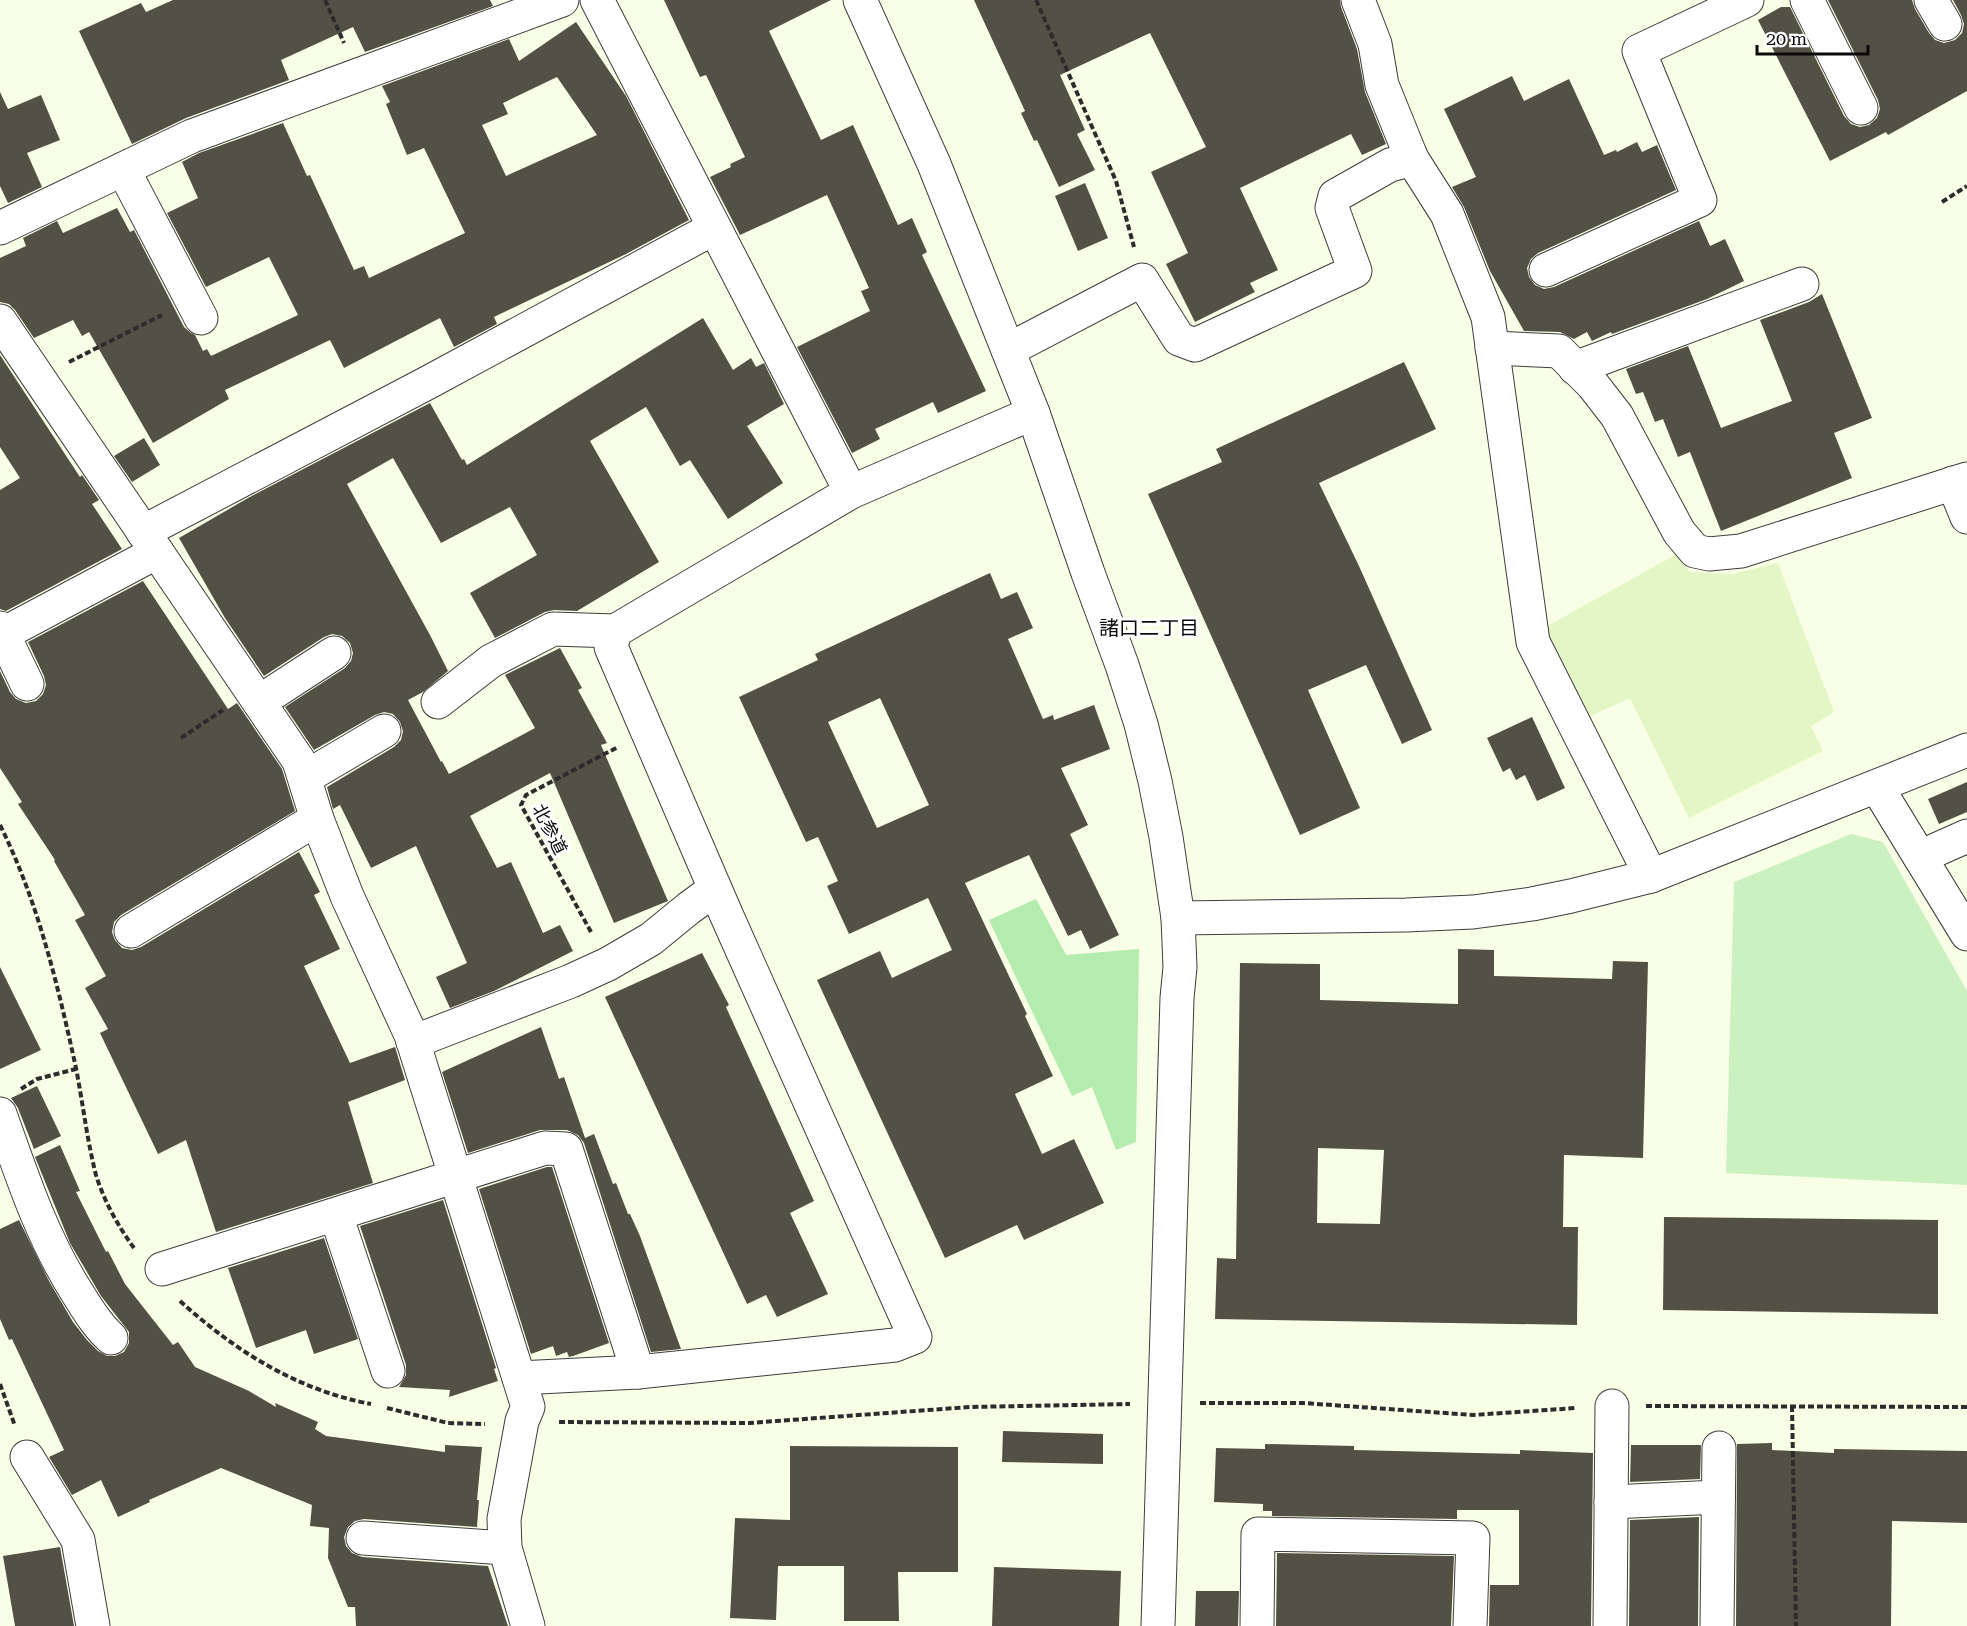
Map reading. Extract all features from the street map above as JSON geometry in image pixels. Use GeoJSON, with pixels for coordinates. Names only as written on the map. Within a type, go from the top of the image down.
{"type":"FeatureCollection","features":[{"type":"Feature","properties":{"kind":"street"},"geometry":{"type":"LineString","coordinates":[[3,219],[123,169],[192,136],[562,0]]}},
{"type":"Feature","properties":{"kind":"street"},"geometry":{"type":"LineString","coordinates":[[597,0],[851,492]]}},
{"type":"Feature","properties":{"kind":"street"},"geometry":{"type":"LineString","coordinates":[[860,0],[934,164],[1033,412],[1122,665],[1141,724],[1157,792],[1178,918],[1180,968],[1158,1626]]}},
{"type":"Feature","properties":{"kind":"street"},"geometry":{"type":"LineString","coordinates":[[1358,0],[1375,44],[1382,85],[1412,159],[1447,214],[1488,317],[1533,642],[1651,876]]}},
{"type":"Feature","properties":{"kind":"street"},"geometry":{"type":"LineString","coordinates":[[1807,0],[1861,108]]}},
{"type":"Feature","properties":{"kind":"street"},"geometry":{"type":"LineString","coordinates":[[1546,270],[1700,200],[1639,51],[1732,3]]}},
{"type":"Feature","properties":{"kind":"street"},"geometry":{"type":"LineString","coordinates":[[1008,350],[1142,280],[1179,339],[1195,345],[1355,271],[1332,208],[1335,196],[1390,165],[1412,159]]}},
{"type":"Feature","properties":{"kind":"street"},"geometry":{"type":"LineString","coordinates":[[123,169],[197,309]]}},
{"type":"Feature","properties":{"kind":"street"},"geometry":{"type":"LineString","coordinates":[[27,684],[2,632],[150,542],[429,382],[714,228]]}},
{"type":"Feature","properties":{"kind":"street"},"geometry":{"type":"LineString","coordinates":[[1575,368],[1802,284]]}},
{"type":"Feature","properties":{"kind":"street"},"geometry":{"type":"LineString","coordinates":[[0,321],[256,696],[299,761],[306,777],[317,819],[347,896],[413,1042],[528,1407],[522,1421],[504,1519],[506,1548],[528,1626]]}},
{"type":"Feature","properties":{"kind":"street"},"geometry":{"type":"LineString","coordinates":[[1492,348],[1559,351],[1593,385],[1617,416],[1679,532],[1695,551],[1709,554],[1741,552],[1960,481],[1967,517]]}},
{"type":"Feature","properties":{"kind":"street"},"geometry":{"type":"LineString","coordinates":[[438,702],[491,662],[553,629],[615,631],[851,492],[1033,412]]}},
{"type":"Feature","properties":{"kind":"street"},"geometry":{"type":"LineString","coordinates":[[519,1378],[638,1372],[895,1345],[915,1337],[715,889],[611,647],[615,631]]}},
{"type":"Feature","properties":{"kind":"street"},"geometry":{"type":"LineString","coordinates":[[256,696],[334,653]]}},
{"type":"Feature","properties":{"kind":"street"},"geometry":{"type":"LineString","coordinates":[[306,777],[384,731]]}},
{"type":"Feature","properties":{"kind":"street"},"geometry":{"type":"LineString","coordinates":[[1178,918],[1406,915],[1473,912],[1533,904],[1651,876],[1877,788],[1967,750]]}},
{"type":"Feature","properties":{"kind":"street"},"geometry":{"type":"LineString","coordinates":[[1877,788],[1967,933]]}},
{"type":"Feature","properties":{"kind":"street"},"geometry":{"type":"LineString","coordinates":[[131,931],[317,819]]}},
{"type":"Feature","properties":{"kind":"street"},"geometry":{"type":"LineString","coordinates":[[1920,856],[1967,836]]}},
{"type":"Feature","properties":{"kind":"street"},"geometry":{"type":"LineString","coordinates":[[413,1042],[571,981],[608,964],[651,939],[715,889]]}},
{"type":"Feature","properties":{"kind":"street"},"geometry":{"type":"LineString","coordinates":[[9,1102],[31,1201],[60,1266],[98,1325],[111,1338]]}},
{"type":"Feature","properties":{"kind":"street"},"geometry":{"type":"LineString","coordinates":[[157,1272],[545,1148],[566,1149],[638,1372]]}},
{"type":"Feature","properties":{"kind":"street"},"geometry":{"type":"LineString","coordinates":[[336,1215],[388,1371]]}},
{"type":"Feature","properties":{"kind":"street"},"geometry":{"type":"LineString","coordinates":[[1610,1626],[1611,1406]]}},
{"type":"Feature","properties":{"kind":"street"},"geometry":{"type":"LineString","coordinates":[[1717,1626],[1719,1448]]}},
{"type":"Feature","properties":{"kind":"street"},"geometry":{"type":"LineString","coordinates":[[27,1457],[78,1540],[93,1626]]}},
{"type":"Feature","properties":{"kind":"street"},"geometry":{"type":"LineString","coordinates":[[1611,1502],[1718,1497]]}},
{"type":"Feature","properties":{"kind":"street"},"geometry":{"type":"LineString","coordinates":[[1257,1626],[1258,1534],[1473,1538],[1470,1626]]}},
{"type":"Feature","properties":{"kind":"street"},"geometry":{"type":"LineString","coordinates":[[363,1538],[506,1548]]}},
{"type":"Feature","properties":{"kind":"path"},"geometry":{"type":"LineString","coordinates":[[325,0],[358,75]]}},
{"type":"Feature","properties":{"kind":"path"},"geometry":{"type":"LineString","coordinates":[[1036,0],[1116,181],[1142,280]]}},
{"type":"Feature","properties":{"kind":"path"},"geometry":{"type":"LineString","coordinates":[[1942,202],[1967,186]]}},
{"type":"Feature","properties":{"kind":"path"},"geometry":{"type":"LineString","coordinates":[[42,383],[68,362],[197,309]]}},
{"type":"Feature","properties":{"kind":"path"},"geometry":{"type":"LineString","coordinates":[[181,738],[256,696]]}},
{"type":"Feature","properties":{"kind":"path","name":"北参道"},"geometry":{"type":"LineString","coordinates":[[608,964],[521,805],[526,795],[648,732]]}},
{"type":"Feature","properties":{"kind":"path"},"geometry":{"type":"LineString","coordinates":[[0,825],[23,878],[56,980],[96,1176],[113,1215],[157,1272],[197,1316],[230,1343],[260,1363],[293,1380],[339,1397],[376,1405]]}},
{"type":"Feature","properties":{"kind":"path"},"geometry":{"type":"LineString","coordinates":[[9,1102],[37,1079],[76,1070]]}},
{"type":"Feature","properties":{"kind":"path"},"geometry":{"type":"LineString","coordinates":[[0,1384],[27,1457]]}},
{"type":"Feature","properties":{"kind":"path"},"geometry":{"type":"LineString","coordinates":[[383,1407],[448,1424],[473,1425],[522,1421],[594,1424],[749,1423],[970,1407],[1165,1404],[1303,1403],[1473,1415],[1611,1406],[1967,1407]]}},
{"type":"Feature","properties":{"kind":"path"},"geometry":{"type":"LineString","coordinates":[[1792,1406],[1796,1626]]}},
{"type":"Feature","properties":{"kind":"green space"},"geometry":{"type":"Polygon","coordinates":[[[1677,554],[1690,572],[1732,574],[1778,563],[1834,712],[1811,726],[1823,751],[1689,818],[1630,698],[1591,716],[1542,629],[1677,554]]]}},
{"type":"Feature","properties":{"kind":"green space"},"geometry":{"type":"Polygon","coordinates":[[[1851,834],[1883,842],[1967,991],[1967,1185],[1726,1173],[1734,882],[1851,834]]]}},
{"type":"Feature","properties":{"kind":"green space"},"geometry":{"type":"Polygon","coordinates":[[[1036,899],[1066,955],[1139,949],[1136,1142],[1116,1150],[1092,1087],[1072,1096],[989,920],[1036,899]]]}},
{"type":"Feature","properties":{"kind":"building"},"geometry":{"type":"Polygon","coordinates":[[[173,0],[490,0],[493,6],[365,52],[353,27],[281,60],[289,80],[186,118],[132,144],[79,31],[141,3],[146,12],[173,0]]]}},
{"type":"Feature","properties":{"kind":"building"},"geometry":{"type":"Polygon","coordinates":[[[664,0],[831,0],[769,31],[821,140],[853,125],[898,225],[912,218],[927,252],[922,255],[986,391],[938,413],[933,402],[875,429],[880,439],[852,453],[797,347],[870,311],[861,291],[869,288],[827,195],[740,235],[710,177],[745,157],[706,75],[700,77],[664,0]]]}},
{"type":"Feature","properties":{"kind":"building"},"geometry":{"type":"Polygon","coordinates":[[[974,0],[1340,0],[1357,49],[1365,92],[1386,144],[1362,155],[1351,134],[1240,188],[1278,270],[1250,283],[1255,292],[1195,322],[1166,264],[1188,253],[1151,172],[1206,147],[1150,33],[1060,75],[1085,130],[1077,134],[1095,170],[1059,187],[1037,140],[1034,141],[1021,113],[1025,111],[974,0]]]}},
{"type":"Feature","properties":{"kind":"building"},"geometry":{"type":"Polygon","coordinates":[[[1828,0],[1912,0],[1929,33],[1935,40],[1944,43],[1955,40],[1962,33],[1964,24],[1953,0],[1967,0],[1967,91],[1888,135],[1886,132],[1830,161],[1758,20],[1781,7],[1790,7],[1844,116],[1851,124],[1860,127],[1869,125],[1877,118],[1880,109],[1878,100],[1828,0]]]}},
{"type":"Feature","properties":{"kind":"building"},"geometry":{"type":"Polygon","coordinates":[[[576,22],[626,96],[689,220],[626,254],[494,317],[497,324],[454,347],[440,318],[344,368],[330,340],[225,390],[229,399],[153,443],[89,332],[82,336],[73,320],[34,338],[15,310],[9,304],[0,302],[0,258],[26,246],[23,238],[57,221],[63,233],[117,208],[130,232],[134,230],[184,327],[195,335],[203,351],[207,349],[211,356],[298,315],[269,257],[206,287],[167,213],[198,198],[182,162],[199,153],[283,123],[354,270],[364,266],[369,278],[465,233],[424,148],[407,155],[386,104],[390,102],[382,86],[509,39],[519,61],[576,22]],[[557,77],[503,103],[508,114],[482,125],[506,176],[597,135],[557,77]]]}},
{"type":"Feature","properties":{"kind":"building"},"geometry":{"type":"Polygon","coordinates":[[[1512,76],[1524,101],[1569,79],[1604,155],[1616,150],[1617,152],[1637,142],[1642,152],[1657,145],[1676,190],[1538,253],[1531,259],[1527,268],[1529,277],[1535,285],[1544,289],[1554,287],[1699,221],[1710,246],[1725,239],[1744,281],[1707,299],[1612,334],[1611,332],[1592,341],[1587,332],[1574,339],[1560,332],[1524,331],[1490,271],[1464,207],[1452,187],[1476,177],[1444,109],[1512,76]]]}},
{"type":"Feature","properties":{"kind":"building"},"geometry":{"type":"Polygon","coordinates":[[[0,92],[8,109],[41,95],[60,140],[27,153],[42,187],[8,203],[0,186],[0,92]]]}},
{"type":"Feature","properties":{"kind":"building"},"geometry":{"type":"Polygon","coordinates":[[[1085,183],[1108,238],[1078,251],[1055,196],[1085,183]]]}},
{"type":"Feature","properties":{"kind":"building"},"geometry":{"type":"Polygon","coordinates":[[[1822,294],[1872,418],[1834,433],[1852,478],[1721,531],[1690,452],[1678,457],[1663,419],[1655,422],[1643,392],[1636,394],[1626,369],[1688,346],[1721,428],[1792,401],[1760,320],[1809,302],[1822,294]]]}},
{"type":"Feature","properties":{"kind":"building"},"geometry":{"type":"Polygon","coordinates":[[[703,318],[733,370],[751,358],[756,367],[764,363],[784,404],[747,426],[783,483],[728,519],[690,460],[680,466],[646,407],[590,441],[659,562],[577,611],[545,612],[495,638],[470,593],[537,555],[510,507],[441,543],[393,458],[347,484],[448,671],[423,692],[408,700],[449,774],[535,728],[505,675],[560,648],[582,688],[578,690],[607,743],[601,745],[668,901],[614,923],[550,773],[470,816],[497,868],[511,862],[543,933],[560,925],[573,951],[494,991],[450,1008],[436,977],[467,963],[416,846],[371,868],[340,805],[333,809],[327,787],[394,747],[401,740],[403,731],[400,722],[393,714],[384,712],[314,750],[285,707],[345,668],[351,661],[353,653],[350,643],[342,636],[332,634],[324,637],[264,676],[225,618],[179,538],[248,498],[430,403],[467,465],[703,318]]]}},
{"type":"Feature","properties":{"kind":"building"},"geometry":{"type":"Polygon","coordinates":[[[0,355],[80,477],[82,475],[99,500],[92,504],[122,549],[6,611],[0,609],[0,490],[20,478],[0,447],[0,355]]]}},
{"type":"Feature","properties":{"kind":"building"},"geometry":{"type":"Polygon","coordinates":[[[1404,362],[1436,429],[1319,483],[1359,566],[1432,730],[1402,744],[1366,665],[1308,690],[1360,808],[1300,835],[1148,494],[1222,462],[1216,449],[1404,362]]]}},
{"type":"Feature","properties":{"kind":"building"},"geometry":{"type":"Polygon","coordinates":[[[144,438],[160,465],[132,482],[114,456],[144,438]]]}},
{"type":"Feature","properties":{"kind":"building"},"geometry":{"type":"Polygon","coordinates":[[[990,573],[1001,599],[1017,592],[1033,628],[1008,639],[1043,719],[1053,715],[1054,720],[1094,705],[1110,749],[1061,768],[1088,825],[1070,834],[1119,935],[1090,949],[1081,930],[1068,936],[1029,855],[965,883],[1027,1014],[1025,1016],[1053,1076],[1015,1094],[1042,1154],[1074,1139],[1104,1203],[1024,1240],[1017,1225],[945,1258],[817,980],[880,951],[892,978],[952,950],[928,898],[849,934],[827,886],[838,881],[818,837],[806,842],[739,697],[818,660],[815,654],[990,573]],[[880,698],[828,722],[877,828],[929,805],[880,698]]]}},
{"type":"Feature","properties":{"kind":"building"},"geometry":{"type":"Polygon","coordinates":[[[143,581],[228,709],[237,703],[282,769],[295,811],[121,915],[114,922],[112,932],[115,940],[122,948],[132,950],[141,947],[299,852],[320,892],[314,895],[340,949],[304,966],[350,1063],[395,1047],[405,1080],[348,1102],[373,1183],[216,1232],[186,1140],[158,1154],[100,1033],[108,1029],[85,988],[106,976],[75,920],[85,915],[55,860],[18,804],[22,802],[0,768],[0,671],[16,699],[26,703],[36,701],[43,694],[46,685],[28,642],[143,581]]]}},
{"type":"Feature","properties":{"kind":"building"},"geometry":{"type":"Polygon","coordinates":[[[1532,717],[1565,788],[1537,801],[1525,775],[1516,780],[1510,768],[1503,772],[1487,738],[1532,717]]]}},
{"type":"Feature","properties":{"kind":"building"},"geometry":{"type":"Polygon","coordinates":[[[1967,782],[1967,812],[1939,824],[1928,799],[1967,782]]]}},
{"type":"Feature","properties":{"kind":"building"},"geometry":{"type":"Polygon","coordinates":[[[1458,949],[1494,950],[1494,976],[1612,979],[1613,961],[1648,962],[1643,1158],[1564,1155],[1563,1227],[1578,1227],[1577,1325],[1215,1319],[1217,1258],[1236,1259],[1240,963],[1320,964],[1320,1000],[1458,1004],[1458,949]],[[1318,1148],[1317,1223],[1380,1224],[1384,1150],[1318,1148]]]}},
{"type":"Feature","properties":{"kind":"building"},"geometry":{"type":"Polygon","coordinates":[[[702,953],[729,1005],[726,1007],[814,1201],[790,1213],[828,1294],[777,1317],[766,1295],[747,1304],[605,997],[702,953]]]}},
{"type":"Feature","properties":{"kind":"building"},"geometry":{"type":"Polygon","coordinates":[[[0,967],[41,1050],[0,1069],[0,967]]]}},
{"type":"Feature","properties":{"kind":"building"},"geometry":{"type":"Polygon","coordinates":[[[541,1027],[559,1079],[564,1077],[585,1138],[594,1134],[613,1184],[616,1183],[628,1214],[640,1236],[681,1349],[651,1352],[584,1143],[578,1135],[567,1130],[540,1130],[468,1153],[442,1072],[541,1027]]]}},
{"type":"Feature","properties":{"kind":"building"},"geometry":{"type":"Polygon","coordinates":[[[37,1086],[61,1136],[34,1149],[18,1108],[11,1098],[37,1086]]]}},
{"type":"Feature","properties":{"kind":"building"},"geometry":{"type":"Polygon","coordinates":[[[60,1145],[80,1191],[76,1192],[125,1284],[173,1345],[178,1342],[195,1367],[249,1391],[276,1407],[275,1403],[318,1422],[315,1429],[326,1436],[445,1452],[445,1445],[482,1447],[477,1527],[364,1519],[355,1521],[348,1527],[344,1537],[346,1546],[352,1553],[362,1557],[488,1566],[508,1626],[356,1626],[355,1607],[348,1607],[328,1558],[329,1528],[310,1526],[312,1505],[221,1468],[149,1500],[150,1502],[118,1517],[101,1480],[72,1495],[49,1457],[64,1450],[12,1339],[9,1340],[0,1319],[0,1229],[19,1220],[49,1281],[73,1322],[87,1340],[107,1356],[115,1356],[124,1352],[129,1343],[129,1332],[101,1296],[70,1243],[35,1157],[60,1145]]]}},
{"type":"Feature","properties":{"kind":"building"},"geometry":{"type":"Polygon","coordinates":[[[552,1167],[609,1343],[569,1357],[567,1352],[556,1356],[553,1346],[531,1354],[479,1189],[552,1167]]]}},
{"type":"Feature","properties":{"kind":"building"},"geometry":{"type":"Polygon","coordinates":[[[443,1200],[496,1368],[494,1369],[498,1381],[449,1397],[450,1390],[399,1387],[406,1375],[406,1365],[360,1226],[443,1200]]]}},
{"type":"Feature","properties":{"kind":"building"},"geometry":{"type":"Polygon","coordinates":[[[1664,1217],[1938,1220],[1938,1314],[1663,1310],[1664,1217]]]}},
{"type":"Feature","properties":{"kind":"building"},"geometry":{"type":"Polygon","coordinates":[[[324,1238],[358,1339],[314,1354],[306,1330],[256,1348],[228,1268],[324,1238]]]}},
{"type":"Feature","properties":{"kind":"building"},"geometry":{"type":"Polygon","coordinates":[[[1003,1431],[1103,1434],[1103,1464],[1002,1462],[1003,1431]]]}},
{"type":"Feature","properties":{"kind":"building"},"geometry":{"type":"Polygon","coordinates":[[[1772,1443],[1772,1450],[1834,1453],[1834,1449],[1967,1451],[1967,1523],[1892,1521],[1891,1626],[1736,1626],[1737,1444],[1772,1443]]]}},
{"type":"Feature","properties":{"kind":"building"},"geometry":{"type":"Polygon","coordinates":[[[1265,1444],[1354,1446],[1354,1450],[1520,1454],[1520,1450],[1593,1453],[1591,1626],[1489,1626],[1490,1585],[1519,1585],[1519,1510],[1457,1510],[1457,1519],[1272,1516],[1272,1511],[1263,1511],[1263,1504],[1214,1502],[1216,1448],[1265,1449],[1265,1444]]]}},
{"type":"Feature","properties":{"kind":"building"},"geometry":{"type":"Polygon","coordinates":[[[1631,1445],[1701,1445],[1700,1479],[1630,1482],[1631,1445]]]}},
{"type":"Feature","properties":{"kind":"building"},"geometry":{"type":"Polygon","coordinates":[[[790,1446],[958,1447],[958,1572],[898,1572],[899,1621],[844,1621],[844,1566],[778,1566],[776,1620],[730,1618],[735,1518],[790,1520],[790,1446]]]}},
{"type":"Feature","properties":{"kind":"building"},"geometry":{"type":"Polygon","coordinates":[[[1699,1517],[1698,1626],[1629,1626],[1630,1520],[1699,1517]]]}},
{"type":"Feature","properties":{"kind":"building"},"geometry":{"type":"Polygon","coordinates":[[[60,1547],[74,1626],[15,1626],[3,1556],[60,1547]]]}},
{"type":"Feature","properties":{"kind":"building"},"geometry":{"type":"Polygon","coordinates":[[[1277,1553],[1454,1556],[1451,1626],[1276,1626],[1277,1553]]]}},
{"type":"Feature","properties":{"kind":"building"},"geometry":{"type":"Polygon","coordinates":[[[994,1567],[1121,1571],[1119,1626],[992,1626],[994,1567]]]}},
{"type":"Feature","properties":{"kind":"building"},"geometry":{"type":"Polygon","coordinates":[[[1196,1591],[1239,1591],[1238,1626],[1195,1626],[1196,1591]]]}},
{"type":"Feature","properties":{"kind":"district","name":"諸口二丁目"},"geometry":{"type":"Point","coordinates":[1149,628]}}]}
